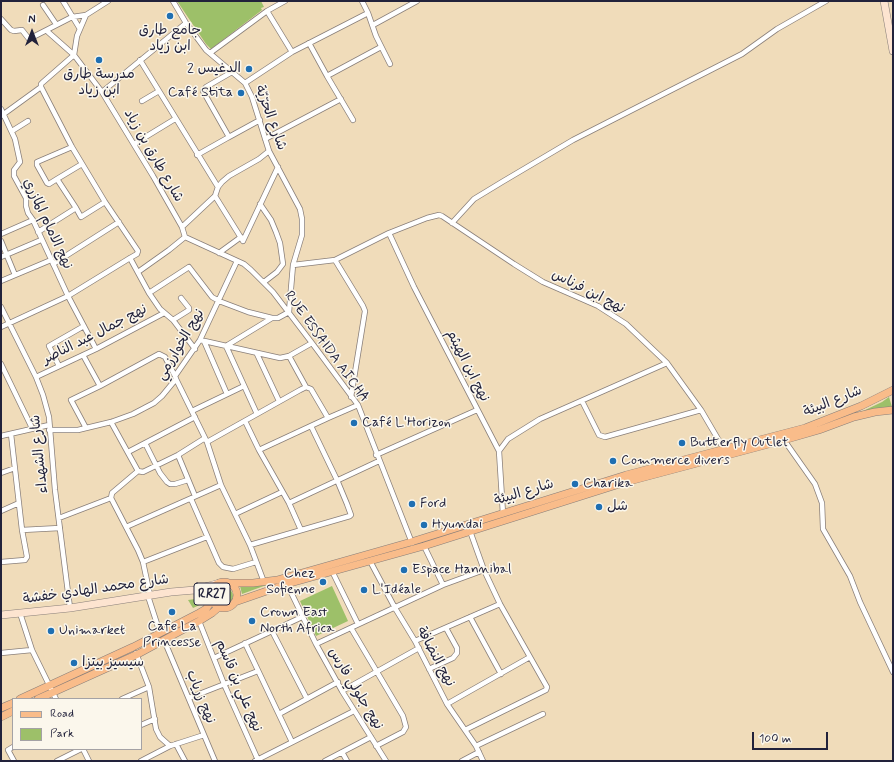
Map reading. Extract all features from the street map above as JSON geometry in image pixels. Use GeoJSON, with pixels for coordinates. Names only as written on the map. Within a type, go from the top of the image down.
{"type":"FeatureCollection","features":[{"type":"Feature","properties":{"kind":"main road"},"geometry":{"type":"LineString","coordinates":[[884,1],[893,51]]}},
{"type":"Feature","properties":{"kind":"main road","name":"شارع البيئة"},"geometry":{"type":"LineString","coordinates":[[235,602],[287,584],[370,561],[503,514],[626,475],[821,423],[861,406],[893,390]]}},
{"type":"Feature","properties":{"kind":"main road","name":"شارع البيئة"},"geometry":{"type":"LineString","coordinates":[[223,583],[264,582],[277,580],[413,546],[424,546],[626,482],[728,456],[819,430],[854,417],[875,412],[893,410]]}},
{"type":"Feature","properties":{"kind":"main road","name":"شارع محمد الهادي خفشة"},"geometry":{"type":"LineString","coordinates":[[1,615],[70,608],[195,590],[223,583]]}},
{"type":"Feature","properties":{"kind":"main road","name":"RR27"},"geometry":{"type":"LineString","coordinates":[[223,583],[231,584],[237,592],[235,602],[228,608],[219,607],[212,598],[214,588],[223,583]]}},
{"type":"Feature","properties":{"kind":"main road"},"geometry":{"type":"LineString","coordinates":[[22,698],[160,633],[206,609],[212,598],[209,593],[195,590]]}},
{"type":"Feature","properties":{"kind":"main road"},"geometry":{"type":"LineString","coordinates":[[43,698],[54,696],[137,655],[199,621],[219,607]]}},
{"type":"Feature","properties":{"kind":"main road"},"geometry":{"type":"LineString","coordinates":[[1,708],[12,702]]}},
{"type":"Feature","properties":{"kind":"main road"},"geometry":{"type":"LineString","coordinates":[[1,716],[12,711]]}},
{"type":"Feature","properties":{"kind":"street"},"geometry":{"type":"LineString","coordinates":[[62,1],[80,29]]}},
{"type":"Feature","properties":{"kind":"street"},"geometry":{"type":"LineString","coordinates":[[1,18],[12,30],[22,30],[29,39],[72,17],[86,16],[108,1]]}},
{"type":"Feature","properties":{"kind":"street","name":"شارع الحرّيّة"},"geometry":{"type":"LineString","coordinates":[[173,1],[186,23],[210,54],[245,83],[252,97],[269,151],[300,209],[302,219],[302,235],[293,266],[288,312]]}},
{"type":"Feature","properties":{"kind":"street"},"geometry":{"type":"LineString","coordinates":[[210,54],[267,11],[285,1]]}},
{"type":"Feature","properties":{"kind":"street"},"geometry":{"type":"LineString","coordinates":[[362,1],[381,47],[390,64]]}},
{"type":"Feature","properties":{"kind":"street"},"geometry":{"type":"LineString","coordinates":[[373,25],[417,1]]}},
{"type":"Feature","properties":{"kind":"street"},"geometry":{"type":"LineString","coordinates":[[452,223],[474,199],[502,182],[573,140],[742,54],[777,29],[826,1]]}},
{"type":"Feature","properties":{"kind":"street"},"geometry":{"type":"LineString","coordinates":[[44,5],[56,24]]}},
{"type":"Feature","properties":{"kind":"street"},"geometry":{"type":"LineString","coordinates":[[267,11],[292,52]]}},
{"type":"Feature","properties":{"kind":"street"},"geometry":{"type":"LineString","coordinates":[[245,83],[292,52],[368,13]]}},
{"type":"Feature","properties":{"kind":"street"},"geometry":{"type":"LineString","coordinates":[[1,327],[68,296],[137,254],[138,251],[72,147],[41,84],[74,55],[77,36],[86,16]]}},
{"type":"Feature","properties":{"kind":"street"},"geometry":{"type":"LineString","coordinates":[[102,92],[186,23]]}},
{"type":"Feature","properties":{"kind":"street","name":"شارع طارق بن زياد"},"geometry":{"type":"LineString","coordinates":[[48,30],[48,32],[74,55],[102,92],[182,227],[184,237]]}},
{"type":"Feature","properties":{"kind":"street"},"geometry":{"type":"LineString","coordinates":[[309,43],[353,120]]}},
{"type":"Feature","properties":{"kind":"street"},"geometry":{"type":"LineString","coordinates":[[327,76],[381,47]]}},
{"type":"Feature","properties":{"kind":"street"},"geometry":{"type":"LineString","coordinates":[[140,60],[218,187]]}},
{"type":"Feature","properties":{"kind":"street"},"geometry":{"type":"LineString","coordinates":[[229,137],[203,90],[232,72]]}},
{"type":"Feature","properties":{"kind":"street"},"geometry":{"type":"LineString","coordinates":[[28,121],[12,131],[2,113],[42,87]]}},
{"type":"Feature","properties":{"kind":"street"},"geometry":{"type":"LineString","coordinates":[[142,101],[159,91]]}},
{"type":"Feature","properties":{"kind":"street"},"geometry":{"type":"LineString","coordinates":[[265,139],[341,100]]}},
{"type":"Feature","properties":{"kind":"street"},"geometry":{"type":"LineString","coordinates":[[134,144],[175,119]]}},
{"type":"Feature","properties":{"kind":"street"},"geometry":{"type":"LineString","coordinates":[[197,155],[260,120]]}},
{"type":"Feature","properties":{"kind":"street","name":"نهج الامام المازري"},"geometry":{"type":"LineString","coordinates":[[12,131],[20,162],[14,171],[14,178],[26,198],[28,213],[33,220],[68,296],[96,349]]}},
{"type":"Feature","properties":{"kind":"street"},"geometry":{"type":"LineString","coordinates":[[72,147],[36,163],[47,183],[57,179],[82,164]]}},
{"type":"Feature","properties":{"kind":"street"},"geometry":{"type":"LineString","coordinates":[[182,227],[215,196],[218,187],[229,176],[260,159],[269,151]]}},
{"type":"Feature","properties":{"kind":"street"},"geometry":{"type":"LineString","coordinates":[[219,253],[242,239],[278,167]]}},
{"type":"Feature","properties":{"kind":"street"},"geometry":{"type":"LineString","coordinates":[[57,179],[81,217],[106,202]]}},
{"type":"Feature","properties":{"kind":"street"},"geometry":{"type":"LineString","coordinates":[[215,196],[242,239]]}},
{"type":"Feature","properties":{"kind":"street"},"geometry":{"type":"LineString","coordinates":[[260,204],[271,220],[276,232],[280,243],[283,264],[277,272],[264,282]]}},
{"type":"Feature","properties":{"kind":"street"},"geometry":{"type":"LineString","coordinates":[[38,232],[76,208]]}},
{"type":"Feature","properties":{"kind":"street","name":"نهج ابن فرناس"},"geometry":{"type":"LineString","coordinates":[[389,233],[427,218],[439,215],[543,282],[598,306],[611,314],[633,330],[667,363],[701,410],[728,456]]}},
{"type":"Feature","properties":{"kind":"street"},"geometry":{"type":"LineString","coordinates":[[1,234],[33,220]]}},
{"type":"Feature","properties":{"kind":"street"},"geometry":{"type":"LineString","coordinates":[[1,281],[52,262],[119,222]]}},
{"type":"Feature","properties":{"kind":"street"},"geometry":{"type":"LineString","coordinates":[[293,266],[335,260],[389,233]]}},
{"type":"Feature","properties":{"kind":"street","name":"نهج ابن الهيثم"},"geometry":{"type":"LineString","coordinates":[[389,233],[414,287],[499,451],[503,514]]}},
{"type":"Feature","properties":{"kind":"street"},"geometry":{"type":"LineString","coordinates":[[138,272],[170,250],[184,237]]}},
{"type":"Feature","properties":{"kind":"street","name":"RUE ESSAIDA AICHA"},"geometry":{"type":"LineString","coordinates":[[184,237],[244,264],[264,282],[358,405],[376,455],[413,546]]}},
{"type":"Feature","properties":{"kind":"street"},"geometry":{"type":"LineString","coordinates":[[1,257],[41,240]]}},
{"type":"Feature","properties":{"kind":"street"},"geometry":{"type":"LineString","coordinates":[[1,241],[15,275]]}},
{"type":"Feature","properties":{"kind":"street"},"geometry":{"type":"LineString","coordinates":[[130,258],[149,293],[164,313],[173,320],[195,349]]}},
{"type":"Feature","properties":{"kind":"street"},"geometry":{"type":"LineString","coordinates":[[335,260],[365,311],[351,397]]}},
{"type":"Feature","properties":{"kind":"street","name":"نهج الخوارزمي"},"geometry":{"type":"LineString","coordinates":[[1,436],[32,428],[49,427],[73,430],[86,428],[111,422],[133,414],[154,403],[162,396],[176,378],[202,340],[237,261]]}},
{"type":"Feature","properties":{"kind":"street"},"geometry":{"type":"LineString","coordinates":[[149,293],[189,267],[212,297],[218,301],[248,312],[272,318],[278,318],[288,312]]}},
{"type":"Feature","properties":{"kind":"street"},"geometry":{"type":"LineString","coordinates":[[173,320],[189,310],[181,298]]}},
{"type":"Feature","properties":{"kind":"street","name":"شارع الشهداء"},"geometry":{"type":"LineString","coordinates":[[1,307],[36,377],[43,395],[49,418],[70,608]]}},
{"type":"Feature","properties":{"kind":"street","name":"نهج جمال عبد الناصر"},"geometry":{"type":"LineString","coordinates":[[36,377],[96,349],[164,313]]}},
{"type":"Feature","properties":{"kind":"street"},"geometry":{"type":"LineString","coordinates":[[226,346],[272,318]]}},
{"type":"Feature","properties":{"kind":"street"},"geometry":{"type":"LineString","coordinates":[[59,366],[49,346],[84,326]]}},
{"type":"Feature","properties":{"kind":"street"},"geometry":{"type":"LineString","coordinates":[[202,340],[274,358],[289,356],[312,343]]}},
{"type":"Feature","properties":{"kind":"street"},"geometry":{"type":"LineString","coordinates":[[202,340],[227,394]]}},
{"type":"Feature","properties":{"kind":"street"},"geometry":{"type":"LineString","coordinates":[[226,346],[257,414]]}},
{"type":"Feature","properties":{"kind":"street"},"geometry":{"type":"LineString","coordinates":[[86,428],[71,400],[159,354],[165,357],[206,440],[221,485],[250,545],[264,582]]}},
{"type":"Feature","properties":{"kind":"street"},"geometry":{"type":"LineString","coordinates":[[257,354],[279,401]]}},
{"type":"Feature","properties":{"kind":"street"},"geometry":{"type":"LineString","coordinates":[[83,355],[100,386]]}},
{"type":"Feature","properties":{"kind":"street"},"geometry":{"type":"LineString","coordinates":[[289,356],[306,388]]}},
{"type":"Feature","properties":{"kind":"street"},"geometry":{"type":"LineString","coordinates":[[499,451],[508,439],[540,420],[667,363]]}},
{"type":"Feature","properties":{"kind":"street"},"geometry":{"type":"LineString","coordinates":[[2,367],[32,428]]}},
{"type":"Feature","properties":{"kind":"street"},"geometry":{"type":"LineString","coordinates":[[192,411],[244,386]]}},
{"type":"Feature","properties":{"kind":"street"},"geometry":{"type":"LineString","coordinates":[[160,633],[149,596],[143,562],[133,539],[111,498],[112,493],[138,471],[143,472],[178,455],[306,388],[311,389],[328,418]]}},
{"type":"Feature","properties":{"kind":"street"},"geometry":{"type":"LineString","coordinates":[[582,401],[599,435],[605,437],[701,410]]}},
{"type":"Feature","properties":{"kind":"street"},"geometry":{"type":"LineString","coordinates":[[259,450],[358,405]]}},
{"type":"Feature","properties":{"kind":"street"},"geometry":{"type":"LineString","coordinates":[[376,455],[477,410]]}},
{"type":"Feature","properties":{"kind":"street"},"geometry":{"type":"LineString","coordinates":[[128,452],[195,417]]}},
{"type":"Feature","properties":{"kind":"street"},"geometry":{"type":"LineString","coordinates":[[245,421],[259,450],[289,503],[301,530]]}},
{"type":"Feature","properties":{"kind":"street"},"geometry":{"type":"LineString","coordinates":[[111,422],[138,471]]}},
{"type":"Feature","properties":{"kind":"street"},"geometry":{"type":"LineString","coordinates":[[250,545],[350,516],[347,504],[337,480],[311,426]]}},
{"type":"Feature","properties":{"kind":"street"},"geometry":{"type":"LineString","coordinates":[[1,562],[27,558],[22,530],[11,434]]}},
{"type":"Feature","properties":{"kind":"street"},"geometry":{"type":"LineString","coordinates":[[784,440],[814,484],[822,503],[823,529],[850,576],[860,602],[893,672]]}},
{"type":"Feature","properties":{"kind":"street"},"geometry":{"type":"LineString","coordinates":[[145,443],[160,473],[170,484],[188,480]]}},
{"type":"Feature","properties":{"kind":"street"},"geometry":{"type":"LineString","coordinates":[[178,455],[207,537],[219,563],[223,567],[233,569],[256,562]]}},
{"type":"Feature","properties":{"kind":"street"},"geometry":{"type":"LineString","coordinates":[[289,503],[379,461]]}},
{"type":"Feature","properties":{"kind":"street"},"geometry":{"type":"LineString","coordinates":[[1,474],[15,468]]}},
{"type":"Feature","properties":{"kind":"street"},"geometry":{"type":"LineString","coordinates":[[126,527],[221,485]]}},
{"type":"Feature","properties":{"kind":"street"},"geometry":{"type":"LineString","coordinates":[[235,514],[282,492]]}},
{"type":"Feature","properties":{"kind":"street"},"geometry":{"type":"LineString","coordinates":[[59,518],[111,498]]}},
{"type":"Feature","properties":{"kind":"street"},"geometry":{"type":"LineString","coordinates":[[1,511],[19,503]]}},
{"type":"Feature","properties":{"kind":"street"},"geometry":{"type":"LineString","coordinates":[[22,530],[60,528]]}},
{"type":"Feature","properties":{"kind":"street"},"geometry":{"type":"LineString","coordinates":[[465,730],[546,690],[547,684],[500,604],[484,570],[470,532]]}},
{"type":"Feature","properties":{"kind":"street"},"geometry":{"type":"LineString","coordinates":[[143,562],[207,537]]}},
{"type":"Feature","properties":{"kind":"street"},"geometry":{"type":"LineString","coordinates":[[424,546],[443,585]]}},
{"type":"Feature","properties":{"kind":"street","name":"نهج النضافة"},"geometry":{"type":"LineString","coordinates":[[370,561],[395,608],[419,648],[447,704],[476,746],[483,761]]}},
{"type":"Feature","properties":{"kind":"street"},"geometry":{"type":"LineString","coordinates":[[316,644],[443,585],[484,570]]}},
{"type":"Feature","properties":{"kind":"street"},"geometry":{"type":"LineString","coordinates":[[332,571],[358,624]]}},
{"type":"Feature","properties":{"kind":"street","name":"نهج جلولي فارس"},"geometry":{"type":"LineString","coordinates":[[287,584],[302,617],[342,691],[386,761]]}},
{"type":"Feature","properties":{"kind":"street"},"geometry":{"type":"LineString","coordinates":[[415,641],[500,604]]}},
{"type":"Feature","properties":{"kind":"street"},"geometry":{"type":"LineString","coordinates":[[20,613],[32,650],[54,696]]}},
{"type":"Feature","properties":{"kind":"street"},"geometry":{"type":"LineString","coordinates":[[214,658],[302,617]]}},
{"type":"Feature","properties":{"kind":"street"},"geometry":{"type":"LineString","coordinates":[[470,617],[501,674]]}},
{"type":"Feature","properties":{"kind":"street","name":"نهج علي بن قاسم"},"geometry":{"type":"LineString","coordinates":[[199,621],[256,760]]}},
{"type":"Feature","properties":{"kind":"street"},"geometry":{"type":"LineString","coordinates":[[351,628],[403,716],[406,727],[403,732],[376,746]]}},
{"type":"Feature","properties":{"kind":"street"},"geometry":{"type":"LineString","coordinates":[[429,670],[453,658],[457,653],[457,648],[446,628]]}},
{"type":"Feature","properties":{"kind":"street"},"geometry":{"type":"LineString","coordinates":[[272,631],[307,699]]}},
{"type":"Feature","properties":{"kind":"street","name":"نهج زرياب"},"geometry":{"type":"LineString","coordinates":[[164,640],[215,761]]}},
{"type":"Feature","properties":{"kind":"street"},"geometry":{"type":"LineString","coordinates":[[245,643],[292,742]]}},
{"type":"Feature","properties":{"kind":"street"},"geometry":{"type":"LineString","coordinates":[[133,646],[149,687],[156,729],[160,737],[170,746]]}},
{"type":"Feature","properties":{"kind":"street"},"geometry":{"type":"LineString","coordinates":[[342,691],[419,648]]}},
{"type":"Feature","properties":{"kind":"street"},"geometry":{"type":"LineString","coordinates":[[1,653],[32,650]]}},
{"type":"Feature","properties":{"kind":"street"},"geometry":{"type":"LineString","coordinates":[[447,704],[530,657]]}},
{"type":"Feature","properties":{"kind":"street"},"geometry":{"type":"LineString","coordinates":[[189,698],[258,671]]}},
{"type":"Feature","properties":{"kind":"street"},"geometry":{"type":"LineString","coordinates":[[279,714],[338,682]]}},
{"type":"Feature","properties":{"kind":"street"},"geometry":{"type":"LineString","coordinates":[[124,698],[149,687]]}},
{"type":"Feature","properties":{"kind":"street"},"geometry":{"type":"LineString","coordinates":[[256,760],[354,711]]}},
{"type":"Feature","properties":{"kind":"street"},"geometry":{"type":"LineString","coordinates":[[476,746],[543,714]]}},
{"type":"Feature","properties":{"kind":"street"},"geometry":{"type":"LineString","coordinates":[[142,725],[155,719]]}},
{"type":"Feature","properties":{"kind":"street"},"geometry":{"type":"LineString","coordinates":[[141,761],[170,746],[204,735]]}},
{"type":"Feature","properties":{"kind":"street"},"geometry":{"type":"LineString","coordinates":[[325,761],[371,738]]}},
{"type":"Feature","properties":{"kind":"street"},"geometry":{"type":"LineString","coordinates":[[176,744],[186,761]]}},
{"type":"Feature","properties":{"kind":"street"},"geometry":{"type":"LineString","coordinates":[[12,748],[9,749],[9,751],[14,761]]}},
{"type":"Feature","properties":{"kind":"street"},"geometry":{"type":"LineString","coordinates":[[57,761],[80,750]]}},
{"type":"Feature","properties":{"kind":"street"},"geometry":{"type":"LineString","coordinates":[[83,750],[89,761]]}},
{"type":"Feature","properties":{"kind":"street"},"geometry":{"type":"LineString","coordinates":[[342,752],[347,761]]}},
{"type":"Feature","properties":{"kind":"street"},"geometry":{"type":"LineString","coordinates":[[462,761],[479,752]]}},
{"type":"Feature","properties":{"kind":"green space"},"geometry":{"type":"Polygon","coordinates":[[[177,1],[261,1],[264,7],[211,49],[177,1]]]}},
{"type":"Feature","properties":{"kind":"green space"},"geometry":{"type":"Polygon","coordinates":[[[889,397],[892,407],[863,411],[882,402],[889,397]]]}},
{"type":"Feature","properties":{"kind":"green space"},"geometry":{"type":"Polygon","coordinates":[[[272,583],[242,594],[240,586],[272,583]]]}},
{"type":"Feature","properties":{"kind":"green space"},"geometry":{"type":"Polygon","coordinates":[[[332,586],[348,621],[316,636],[300,601],[332,586]]]}},
{"type":"Feature","properties":{"kind":"green space"},"geometry":{"type":"Polygon","coordinates":[[[220,587],[228,587],[233,592],[231,603],[228,605],[220,605],[215,600],[215,592],[220,587]]]}},
{"type":"Feature","properties":{"kind":"green space"},"geometry":{"type":"Polygon","coordinates":[[[203,598],[204,603],[193,608],[188,600],[203,598]]]}},
{"type":"Feature","properties":{"kind":"place","name":"جامع طارق ابن زياد"},"geometry":{"type":"Point","coordinates":[170,16]}},
{"type":"Feature","properties":{"kind":"place","name":"مدرسة طارق ابن زياد"},"geometry":{"type":"Point","coordinates":[99,60]}},
{"type":"Feature","properties":{"kind":"place","name":"الدغيس 2"},"geometry":{"type":"Point","coordinates":[249,69]}},
{"type":"Feature","properties":{"kind":"place","name":"Café Stita"},"geometry":{"type":"Point","coordinates":[241,93]}},
{"type":"Feature","properties":{"kind":"place","name":"Café L'Horizon"},"geometry":{"type":"Point","coordinates":[354,423]}},
{"type":"Feature","properties":{"kind":"place","name":"Butterfly Outlet"},"geometry":{"type":"Point","coordinates":[682,443]}},
{"type":"Feature","properties":{"kind":"place","name":"Commerce divers"},"geometry":{"type":"Point","coordinates":[613,461]}},
{"type":"Feature","properties":{"kind":"place","name":"Charika"},"geometry":{"type":"Point","coordinates":[575,484]}},
{"type":"Feature","properties":{"kind":"place","name":"Ford"},"geometry":{"type":"Point","coordinates":[412,504]}},
{"type":"Feature","properties":{"kind":"place","name":"شل"},"geometry":{"type":"Point","coordinates":[599,507]}},
{"type":"Feature","properties":{"kind":"place","name":"Hyundai"},"geometry":{"type":"Point","coordinates":[424,525]}},
{"type":"Feature","properties":{"kind":"place","name":"Espace Hannibal"},"geometry":{"type":"Point","coordinates":[404,570]}},
{"type":"Feature","properties":{"kind":"place","name":"Chez Sofienne"},"geometry":{"type":"Point","coordinates":[323,582]}},
{"type":"Feature","properties":{"kind":"place","name":"L'Idéale"},"geometry":{"type":"Point","coordinates":[364,590]}},
{"type":"Feature","properties":{"kind":"place","name":"Cafe La Princesse"},"geometry":{"type":"Point","coordinates":[172,612]}},
{"type":"Feature","properties":{"kind":"place","name":"Crown East North Africa"},"geometry":{"type":"Point","coordinates":[252,621]}},
{"type":"Feature","properties":{"kind":"place","name":"Unimarket"},"geometry":{"type":"Point","coordinates":[51,631]}},
{"type":"Feature","properties":{"kind":"place","name":"سيسيز بيتزا"},"geometry":{"type":"Point","coordinates":[74,663]}}]}
